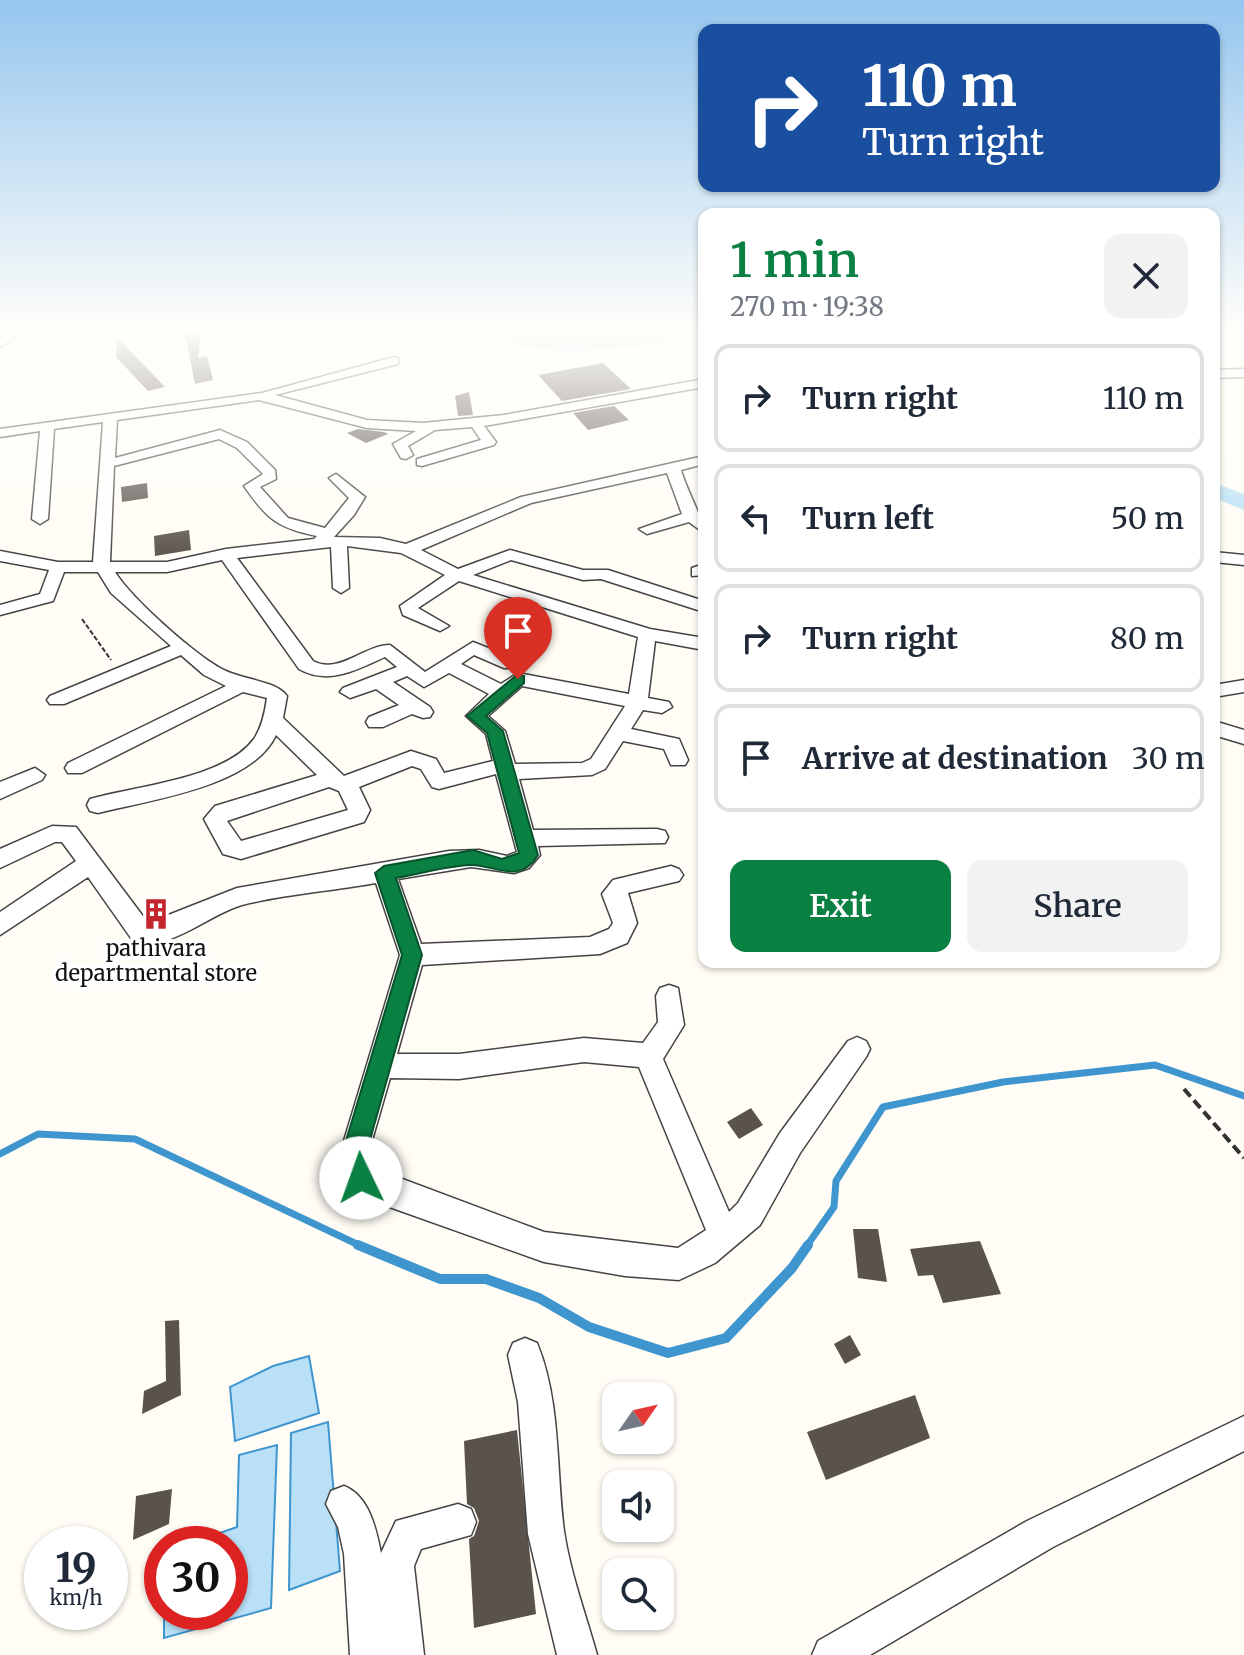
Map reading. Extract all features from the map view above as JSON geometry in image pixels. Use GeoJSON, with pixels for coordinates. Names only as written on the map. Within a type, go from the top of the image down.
{"type":"FeatureCollection","features":[{"type":"Feature","properties":{"kind":"street"},"geometry":{"type":"LineString","coordinates":[[0,433],[195,406]]}},
{"type":"Feature","properties":{"kind":"street"},"geometry":{"type":"LineString","coordinates":[[308,406],[358,423],[440,425],[563,406]]}},
{"type":"Feature","properties":{"kind":"street"},"geometry":{"type":"LineString","coordinates":[[98,805],[214,774],[251,753],[261,744],[273,720],[277,696],[270,690],[241,686],[211,671],[117,589],[101,561],[110,420]]}},
{"type":"Feature","properties":{"kind":"street"},"geometry":{"type":"LineString","coordinates":[[422,462],[489,442],[474,421]]}},
{"type":"Feature","properties":{"kind":"street"},"geometry":{"type":"LineString","coordinates":[[406,455],[400,444],[440,425]]}},
{"type":"Feature","properties":{"kind":"street"},"geometry":{"type":"LineString","coordinates":[[40,519],[47,428]]}},
{"type":"Feature","properties":{"kind":"street"},"geometry":{"type":"LineString","coordinates":[[107,464],[220,434],[242,445],[270,473],[271,476],[251,486],[271,516],[281,524],[329,539],[406,549],[457,575],[647,634],[698,643]]}},
{"type":"Feature","properties":{"kind":"street"},"geometry":{"type":"LineString","coordinates":[[406,549],[449,536],[498,510],[526,500],[698,462]]}},
{"type":"Feature","properties":{"kind":"street"},"geometry":{"type":"LineString","coordinates":[[673,468],[679,498],[689,517],[698,524]]}},
{"type":"Feature","properties":{"kind":"street"},"geometry":{"type":"LineString","coordinates":[[0,556],[58,567],[167,567],[226,554],[329,539],[357,497],[336,478]]}},
{"type":"Feature","properties":{"kind":"street"},"geometry":{"type":"LineString","coordinates":[[647,529],[689,517]]}},
{"type":"Feature","properties":{"kind":"street"},"geometry":{"type":"LineString","coordinates":[[329,539],[341,588]]}},
{"type":"Feature","properties":{"kind":"street"},"geometry":{"type":"LineString","coordinates":[[226,554],[306,665],[315,673],[326,673],[383,651],[390,651],[424,681],[473,648],[511,664]]}},
{"type":"Feature","properties":{"kind":"street"},"geometry":{"type":"LineString","coordinates":[[440,626],[409,611],[409,606],[457,575],[502,556],[522,556],[583,575],[602,574],[698,605]]}},
{"type":"Feature","properties":{"kind":"street"},"geometry":{"type":"LineString","coordinates":[[1220,558],[1244,560]]}},
{"type":"Feature","properties":{"kind":"street"},"geometry":{"type":"LineString","coordinates":[[0,610],[47,597],[58,567]]}},
{"type":"Feature","properties":{"kind":"street"},"geometry":{"type":"LineString","coordinates":[[273,720],[340,781],[359,810],[356,816],[241,850],[231,848],[215,819],[223,812],[340,781],[411,758],[429,764],[439,782],[505,768],[593,768],[638,702],[647,634]]}},
{"type":"Feature","properties":{"kind":"street"},"geometry":{"type":"LineString","coordinates":[[57,700],[182,648]]}},
{"type":"Feature","properties":{"kind":"street"},"geometry":{"type":"LineString","coordinates":[[448,665],[501,692]]}},
{"type":"Feature","properties":{"kind":"street"},"geometry":{"type":"LineString","coordinates":[[350,692],[408,669]]}},
{"type":"Feature","properties":{"kind":"street"},"geometry":{"type":"LineString","coordinates":[[0,859],[52,834],[68,833],[78,842],[88,865],[142,934],[161,931],[237,897],[473,857],[485,859],[491,865],[519,862],[529,855],[526,838],[495,731],[476,716],[518,679],[527,678],[662,707]]}},
{"type":"Feature","properties":{"kind":"street"},"geometry":{"type":"LineString","coordinates":[[376,722],[418,709],[378,681]]}},
{"type":"Feature","properties":{"kind":"street"},"geometry":{"type":"LineString","coordinates":[[75,768],[241,686]]}},
{"type":"Feature","properties":{"kind":"street"},"geometry":{"type":"LineString","coordinates":[[1220,690],[1244,686]]}},
{"type":"Feature","properties":{"kind":"street"},"geometry":{"type":"LineString","coordinates":[[1220,730],[1244,737]]}},
{"type":"Feature","properties":{"kind":"street"},"geometry":{"type":"LineString","coordinates":[[618,733],[672,744],[678,760]]}},
{"type":"Feature","properties":{"kind":"street"},"geometry":{"type":"LineString","coordinates":[[0,791],[35,775]]}},
{"type":"Feature","properties":{"kind":"street"},"geometry":{"type":"LineString","coordinates":[[526,838],[657,837]]}},
{"type":"Feature","properties":{"kind":"street"},"geometry":{"type":"LineString","coordinates":[[0,925],[88,865]]}},
{"type":"Feature","properties":{"kind":"street"},"geometry":{"type":"LineString","coordinates":[[384,873],[412,955],[354,1154],[361,1178],[381,1189],[544,1247],[625,1260],[679,1264],[724,1237],[749,1214],[790,1143],[857,1049]]}},
{"type":"Feature","properties":{"kind":"street"},"geometry":{"type":"LineString","coordinates":[[412,955],[591,947],[618,936],[625,923],[614,894],[621,886],[671,875]]}},
{"type":"Feature","properties":{"kind":"street"},"geometry":{"type":"LineString","coordinates":[[649,1057],[671,1025],[669,996]]}},
{"type":"Feature","properties":{"kind":"street"},"geometry":{"type":"LineString","coordinates":[[382,1066],[466,1066],[599,1050],[630,1050],[649,1057],[724,1237]]}},
{"type":"Feature","properties":{"kind":"street"},"geometry":{"type":"LineString","coordinates":[[525,1355],[535,1402],[546,1534],[577,1655]]}},
{"type":"Feature","properties":{"kind":"street"},"geometry":{"type":"LineString","coordinates":[[835,1654],[1040,1534],[1244,1433]]}},
{"type":"Feature","properties":{"kind":"street"},"geometry":{"type":"LineString","coordinates":[[344,1504],[354,1515],[363,1568],[370,1655]]}},
{"type":"Feature","properties":{"kind":"street"},"geometry":{"type":"LineString","coordinates":[[404,1655],[395,1565],[409,1534],[458,1522]]}},
{"type":"Feature","properties":{"kind":"path"},"geometry":{"type":"LineString","coordinates":[[82,619],[120,673]]}},
{"type":"Feature","properties":{"kind":"path"},"geometry":{"type":"LineString","coordinates":[[1184,1089],[1244,1158]]}},
{"type":"Feature","properties":{"kind":"water"},"geometry":{"type":"Polygon","coordinates":[[[309,1356],[319,1413],[235,1441],[230,1387],[273,1366],[309,1356]]]}},
{"type":"Feature","properties":{"kind":"water"},"geometry":{"type":"Polygon","coordinates":[[[328,1422],[340,1571],[289,1590],[291,1433],[328,1422]]]}},
{"type":"Feature","properties":{"kind":"water"},"geometry":{"type":"Polygon","coordinates":[[[277,1445],[271,1608],[248,1614],[248,1526],[237,1526],[239,1455],[277,1445]]]}},
{"type":"Feature","properties":{"kind":"water"},"geometry":{"type":"Polygon","coordinates":[[[164,1630],[193,1630],[164,1638],[164,1630]]]}},
{"type":"Feature","properties":{"kind":"building"},"geometry":{"type":"Polygon","coordinates":[[[457,406],[471,406],[473,415],[458,416],[457,406]]]}},
{"type":"Feature","properties":{"kind":"building"},"geometry":{"type":"Polygon","coordinates":[[[614,406],[629,420],[588,430],[573,413],[614,406]]]}},
{"type":"Feature","properties":{"kind":"building"},"geometry":{"type":"Polygon","coordinates":[[[358,429],[388,434],[366,443],[347,433],[358,429]]]}},
{"type":"Feature","properties":{"kind":"building"},"geometry":{"type":"Polygon","coordinates":[[[147,483],[148,498],[122,502],[121,487],[147,483]]]}},
{"type":"Feature","properties":{"kind":"building"},"geometry":{"type":"Polygon","coordinates":[[[189,530],[191,550],[155,556],[154,536],[189,530]]]}},
{"type":"Feature","properties":{"kind":"building"},"geometry":{"type":"Polygon","coordinates":[[[751,1108],[763,1125],[739,1139],[727,1122],[751,1108]]]}},
{"type":"Feature","properties":{"kind":"building"},"geometry":{"type":"Polygon","coordinates":[[[853,1229],[878,1229],[887,1282],[858,1278],[853,1229]]]}},
{"type":"Feature","properties":{"kind":"building"},"geometry":{"type":"Polygon","coordinates":[[[980,1241],[1001,1294],[943,1303],[933,1275],[918,1276],[910,1249],[980,1241]]]}},
{"type":"Feature","properties":{"kind":"building"},"geometry":{"type":"Polygon","coordinates":[[[179,1320],[181,1395],[142,1414],[144,1391],[166,1381],[165,1321],[179,1320]]]}},
{"type":"Feature","properties":{"kind":"building"},"geometry":{"type":"Polygon","coordinates":[[[850,1335],[861,1355],[845,1364],[834,1344],[850,1335]]]}},
{"type":"Feature","properties":{"kind":"building"},"geometry":{"type":"Polygon","coordinates":[[[915,1395],[930,1438],[826,1480],[807,1432],[915,1395]]]}},
{"type":"Feature","properties":{"kind":"building"},"geometry":{"type":"Polygon","coordinates":[[[517,1430],[536,1614],[474,1628],[469,1539],[474,1536],[479,1521],[474,1508],[467,1504],[464,1441],[517,1430]]]}},
{"type":"Feature","properties":{"kind":"building"},"geometry":{"type":"Polygon","coordinates":[[[172,1489],[169,1524],[144,1526],[144,1535],[133,1540],[136,1496],[172,1489]]]}},
{"type":"Feature","properties":{"kind":"waterway"},"geometry":{"type":"LineString","coordinates":[[1220,493],[1244,503]]}},
{"type":"Feature","properties":{"kind":"waterway"},"geometry":{"type":"LineString","coordinates":[[806,1247],[834,1207],[836,1181],[883,1107],[1003,1082],[1155,1065],[1244,1096]]}},
{"type":"Feature","properties":{"kind":"waterway"},"geometry":{"type":"LineString","coordinates":[[0,1154],[38,1134],[135,1139],[363,1247]]}},
{"type":"Feature","properties":{"kind":"waterway"},"geometry":{"type":"LineString","coordinates":[[358,1245],[440,1279],[486,1279],[539,1298],[589,1327],[668,1353],[726,1338],[792,1268],[808,1245]]}},
{"type":"Feature","properties":{"kind":"place","name":"pathivara departmental store"},"geometry":{"type":"Point","coordinates":[156,914]}},
{"type":"Feature","properties":{"kind":"route"},"geometry":{"type":"LineString","coordinates":[[361,1178],[354,1154],[412,955],[384,873],[473,857],[502,866],[519,862],[529,855],[495,731],[476,716],[518,679]]}}]}
